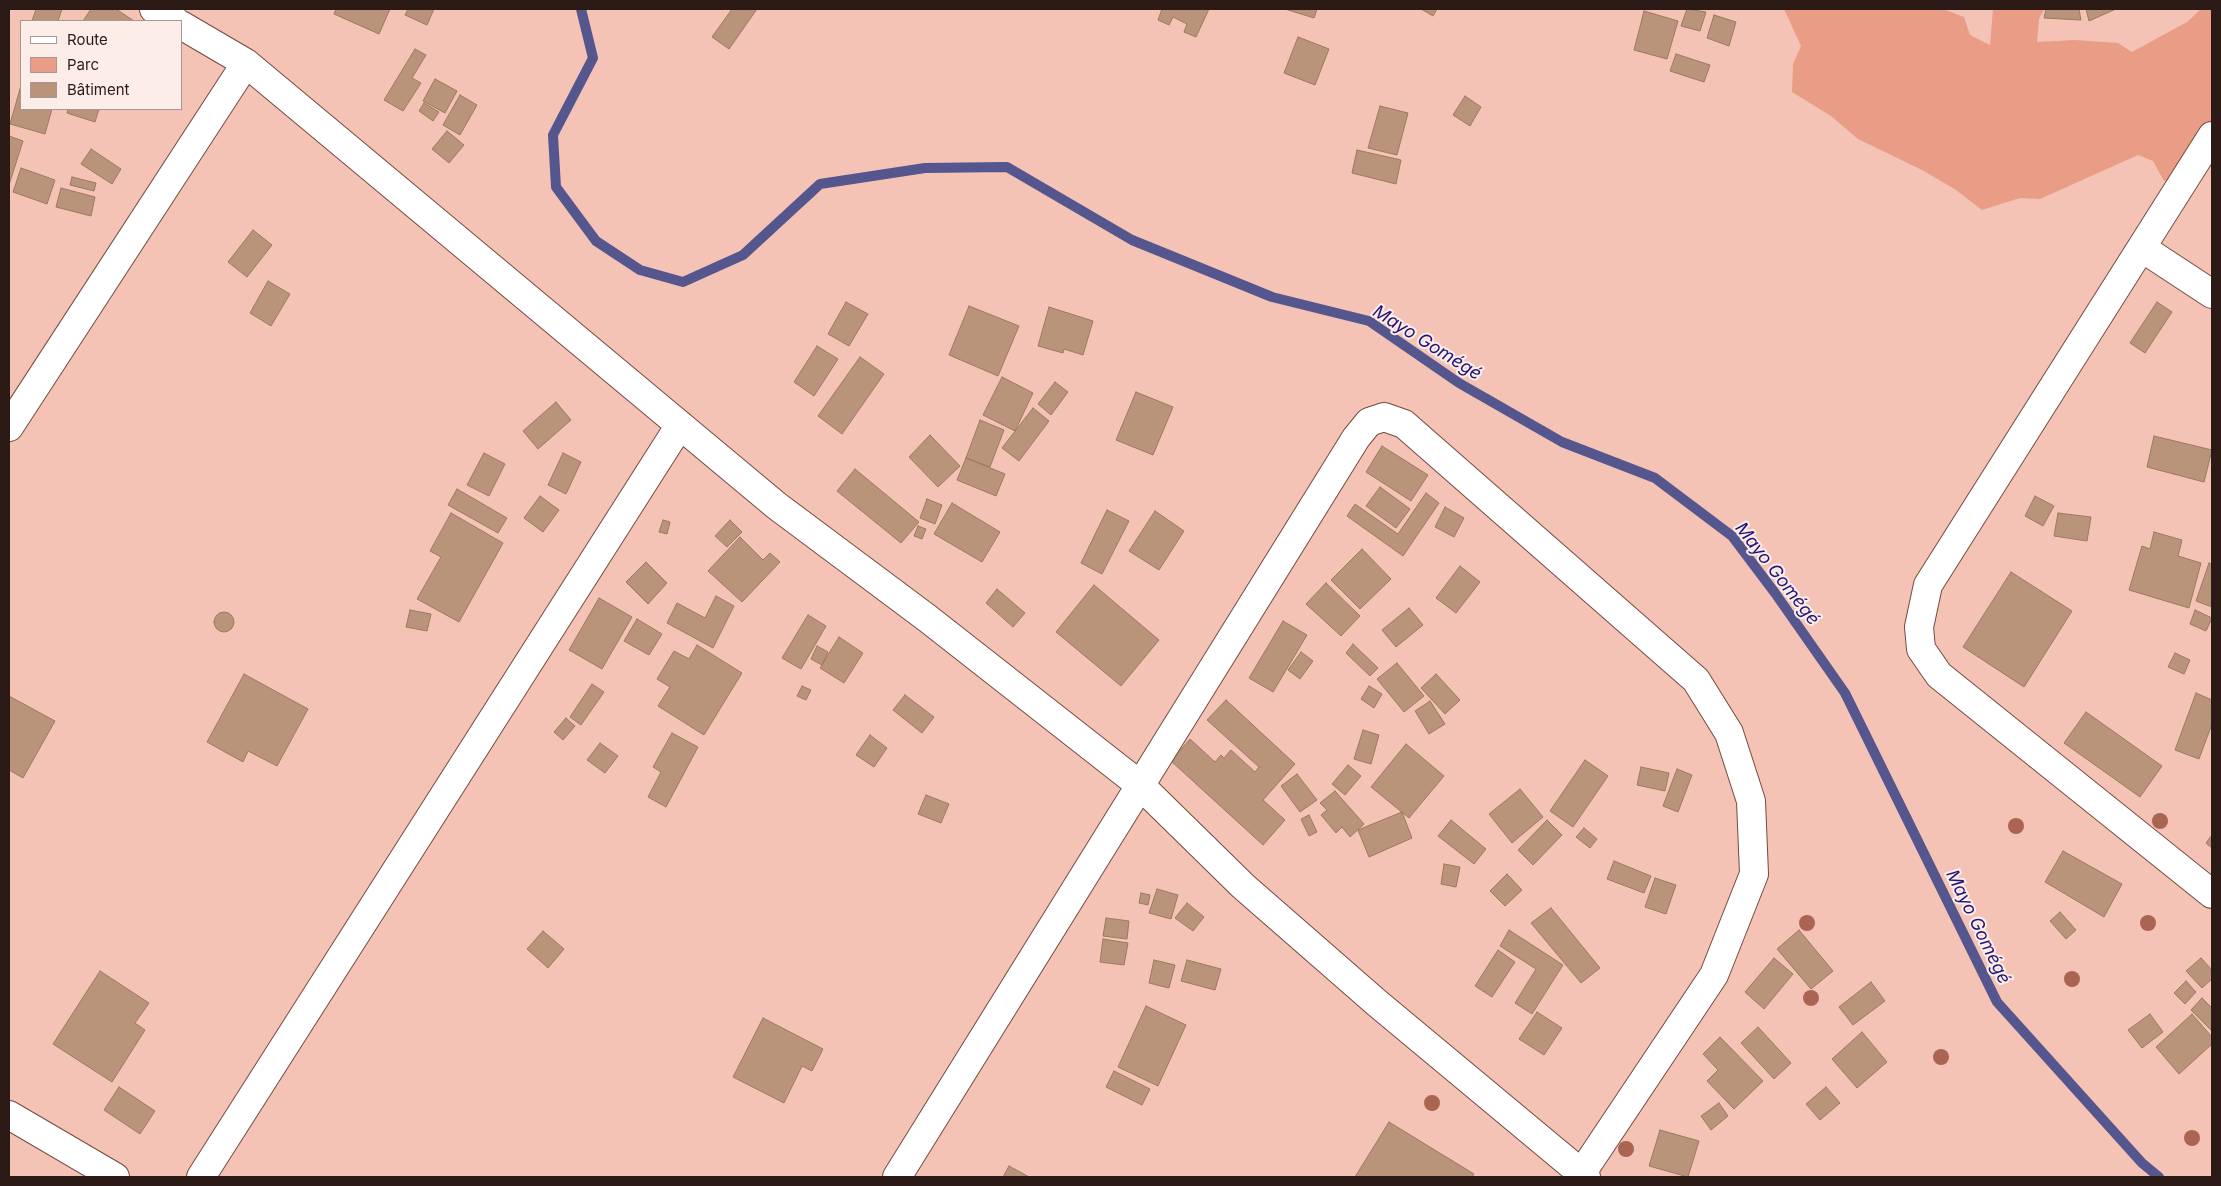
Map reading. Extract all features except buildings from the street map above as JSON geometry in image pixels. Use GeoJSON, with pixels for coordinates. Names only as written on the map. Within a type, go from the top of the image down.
{"type":"FeatureCollection","features":[{"type":"Feature","properties":{"kind":"street"},"geometry":{"type":"LineString","coordinates":[[154,9],[173,20]]}},
{"type":"Feature","properties":{"kind":"street"},"geometry":{"type":"LineString","coordinates":[[182,26],[246,63],[777,506],[927,618],[1140,785],[1243,886],[1377,1004],[1582,1176],[1714,975],[1754,874],[1751,801],[1729,733],[1696,680],[1404,424],[1384,417],[1370,422],[1356,438],[1140,785],[897,1177]]}},
{"type":"Feature","properties":{"kind":"street"},"geometry":{"type":"LineString","coordinates":[[9,427],[246,63]]}},
{"type":"Feature","properties":{"kind":"street"},"geometry":{"type":"LineString","coordinates":[[2212,136],[1928,585],[1919,627],[1921,649],[1939,676],[2212,894]]}},
{"type":"Feature","properties":{"kind":"street"},"geometry":{"type":"LineString","coordinates":[[2142,248],[2212,294]]}},
{"type":"Feature","properties":{"kind":"street"},"geometry":{"type":"LineString","coordinates":[[201,1177],[680,425]]}},
{"type":"Feature","properties":{"kind":"street"},"geometry":{"type":"LineString","coordinates":[[9,1114],[115,1177]]}},
{"type":"Feature","properties":{"kind":"green space"},"geometry":{"type":"Polygon","coordinates":[[[1784,9],[1943,9],[1964,17],[1970,35],[1990,45],[1993,9],[2044,9],[2039,19],[2037,42],[2075,40],[2118,43],[2132,52],[2187,22],[2201,9],[2212,9],[2212,146],[2194,176],[2164,181],[2153,161],[2138,155],[2040,199],[2020,198],[1982,210],[1956,190],[1924,171],[1858,139],[1831,116],[1792,92],[1793,64],[1801,46],[1784,9]]]}},
{"type":"Feature","properties":{"kind":"waterway","name":"Mayo Gomégé"},"geometry":{"type":"LineString","coordinates":[[581,9],[593,58],[553,135],[556,187],[596,241],[640,270],[683,282],[743,255],[820,184],[925,168],[1007,167],[1132,240],[1272,297],[1369,321],[1459,383],[1562,442],[1655,478],[1732,536],[1775,593],[1845,693],[1997,1002],[2142,1163],[2159,1177]]}}]}
